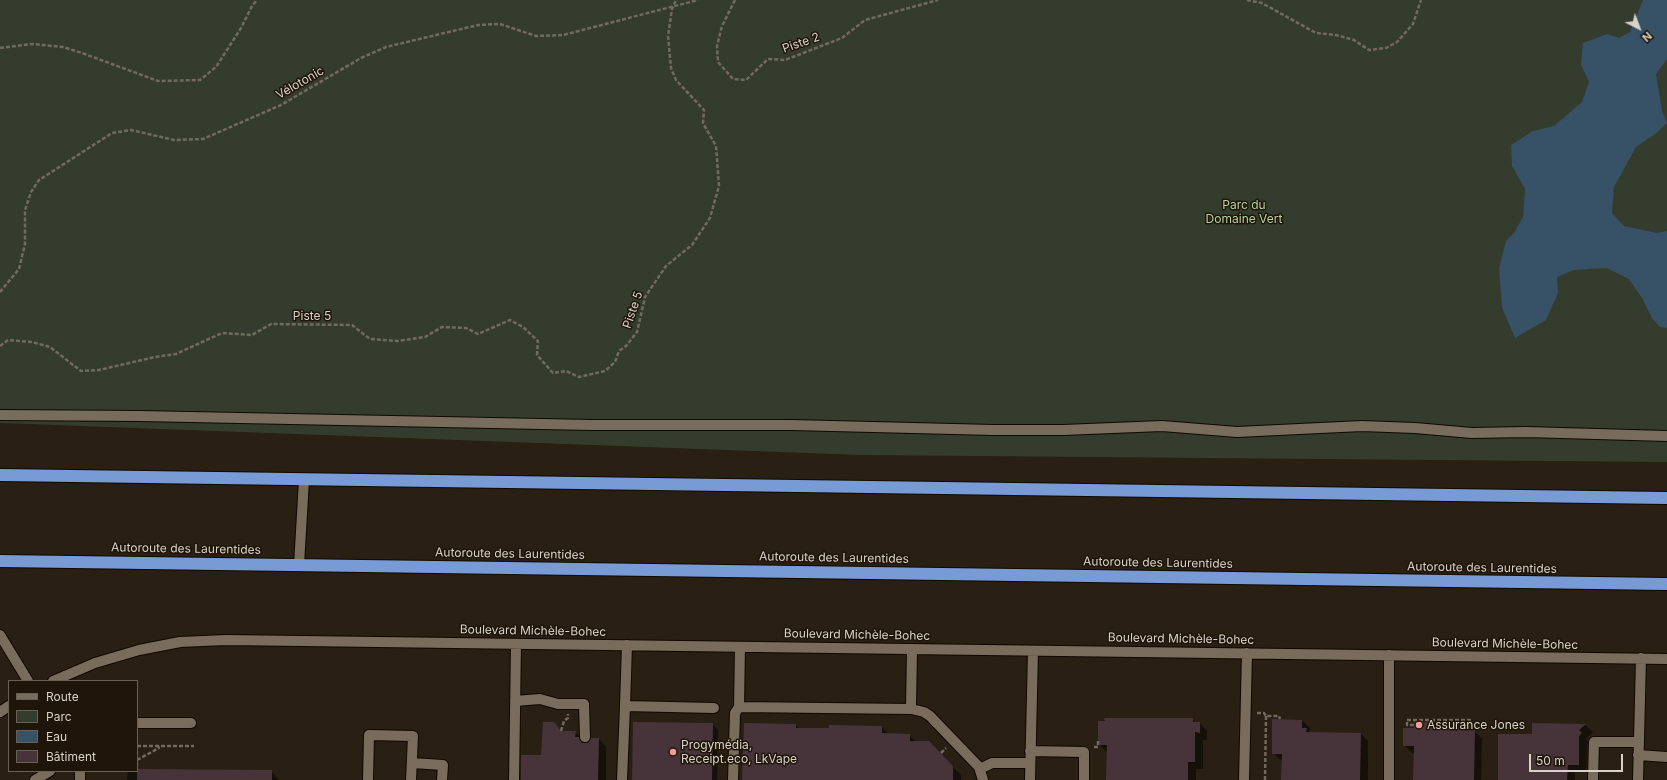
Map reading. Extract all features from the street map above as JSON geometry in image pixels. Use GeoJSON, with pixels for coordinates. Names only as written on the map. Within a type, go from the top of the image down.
{"type":"FeatureCollection","features":[{"type":"Feature","properties":{"kind":"highway"},"geometry":{"type":"LineString","coordinates":[[0,475],[1667,498]]}},
{"type":"Feature","properties":{"kind":"highway","name":"Autoroute des Laurentides"},"geometry":{"type":"LineString","coordinates":[[0,561],[1667,584]]}},
{"type":"Feature","properties":{"kind":"street"},"geometry":{"type":"LineString","coordinates":[[0,415],[140,416],[592,425],[808,425],[1000,430],[1063,430],[1162,426],[1237,432],[1362,426],[1415,428],[1472,433],[1526,432],[1667,436]]}},
{"type":"Feature","properties":{"kind":"street"},"geometry":{"type":"LineString","coordinates":[[298,564],[304,480]]}},
{"type":"Feature","properties":{"kind":"street","name":"Boulevard Michèle-Bohec"},"geometry":{"type":"LineString","coordinates":[[55,680],[95,663],[151,647],[194,641],[262,640],[1667,659]]}},
{"type":"Feature","properties":{"kind":"street"},"geometry":{"type":"LineString","coordinates":[[1,641],[27,680]]}},
{"type":"Feature","properties":{"kind":"street"},"geometry":{"type":"LineString","coordinates":[[514,780],[516,644]]}},
{"type":"Feature","properties":{"kind":"street"},"geometry":{"type":"LineString","coordinates":[[622,780],[627,645]]}},
{"type":"Feature","properties":{"kind":"street"},"geometry":{"type":"LineString","coordinates":[[734,780],[735,713],[739,707],[740,647]]}},
{"type":"Feature","properties":{"kind":"street"},"geometry":{"type":"LineString","coordinates":[[911,709],[912,649]]}},
{"type":"Feature","properties":{"kind":"street"},"geometry":{"type":"LineString","coordinates":[[1030,780],[1033,651]]}},
{"type":"Feature","properties":{"kind":"street"},"geometry":{"type":"LineString","coordinates":[[1244,780],[1246,653]]}},
{"type":"Feature","properties":{"kind":"street"},"geometry":{"type":"LineString","coordinates":[[1389,655],[1390,780]]}},
{"type":"Feature","properties":{"kind":"street"},"geometry":{"type":"LineString","coordinates":[[1638,780],[1641,658]]}},
{"type":"Feature","properties":{"kind":"street"},"geometry":{"type":"LineString","coordinates":[[515,701],[540,699],[558,704],[584,704],[585,738]]}},
{"type":"Feature","properties":{"kind":"street"},"geometry":{"type":"LineString","coordinates":[[625,706],[714,708]]}},
{"type":"Feature","properties":{"kind":"street"},"geometry":{"type":"LineString","coordinates":[[739,707],[911,709],[924,712],[930,716],[980,769],[983,780]]}},
{"type":"Feature","properties":{"kind":"street"},"geometry":{"type":"LineString","coordinates":[[138,723],[191,723]]}},
{"type":"Feature","properties":{"kind":"street"},"geometry":{"type":"LineString","coordinates":[[368,780],[369,735],[413,736],[411,780]]}},
{"type":"Feature","properties":{"kind":"street"},"geometry":{"type":"LineString","coordinates":[[1593,780],[1594,742],[1638,742]]}},
{"type":"Feature","properties":{"kind":"street"},"geometry":{"type":"LineString","coordinates":[[1030,751],[1084,752],[1084,780]]}},
{"type":"Feature","properties":{"kind":"street"},"geometry":{"type":"LineString","coordinates":[[1638,755],[1667,757]]}},
{"type":"Feature","properties":{"kind":"street"},"geometry":{"type":"LineString","coordinates":[[412,763],[443,765],[442,780]]}},
{"type":"Feature","properties":{"kind":"street"},"geometry":{"type":"LineString","coordinates":[[980,769],[992,763],[1030,763]]}},
{"type":"Feature","properties":{"kind":"street"},"geometry":{"type":"LineString","coordinates":[[35,780],[48,772]]}},
{"type":"Feature","properties":{"kind":"path"},"geometry":{"type":"LineString","coordinates":[[0,48],[32,44],[63,47],[82,52],[158,81],[200,80],[216,67],[257,0]]}},
{"type":"Feature","properties":{"kind":"path","name":"Piste 5"},"geometry":{"type":"LineString","coordinates":[[0,346],[8,340],[32,342],[50,347],[81,371],[99,370],[155,357],[176,354],[222,334],[252,335],[272,324],[352,324],[370,339],[398,341],[424,337],[442,328],[466,328],[478,334],[510,320],[523,327],[538,341],[537,356],[553,373],[566,371],[579,377],[605,370],[615,362],[619,351],[626,346],[638,332],[645,297],[666,266],[692,245],[710,218],[718,186],[716,146],[703,123],[704,110],[676,80],[671,68],[668,36],[673,6],[676,0]]}},
{"type":"Feature","properties":{"kind":"path","name":"Vélotonic"},"geometry":{"type":"LineString","coordinates":[[0,292],[19,269],[24,244],[25,210],[30,192],[39,180],[112,133],[131,130],[174,140],[203,139],[281,105],[361,58],[386,47],[478,25],[500,24],[536,36],[563,35],[698,0]]}},
{"type":"Feature","properties":{"kind":"path","name":"Piste 2"},"geometry":{"type":"LineString","coordinates":[[735,0],[722,26],[717,46],[718,62],[733,79],[746,80],[768,59],[785,60],[842,38],[864,20],[938,0]]}},
{"type":"Feature","properties":{"kind":"path"},"geometry":{"type":"LineString","coordinates":[[1247,0],[1262,3],[1316,33],[1336,35],[1354,40],[1369,50],[1386,48],[1397,42],[1413,24],[1421,0]]}},
{"type":"Feature","properties":{"kind":"path"},"geometry":{"type":"LineString","coordinates":[[1265,780],[1266,716],[1279,716],[1280,719]]}},
{"type":"Feature","properties":{"kind":"path"},"geometry":{"type":"LineString","coordinates":[[561,731],[564,721],[568,718]]}},
{"type":"Feature","properties":{"kind":"path"},"geometry":{"type":"LineString","coordinates":[[1414,725],[1407,725],[1407,720],[1470,720],[1470,726],[1464,726]]}},
{"type":"Feature","properties":{"kind":"path"},"geometry":{"type":"LineString","coordinates":[[1091,747],[1098,748],[1098,740]]}},
{"type":"Feature","properties":{"kind":"path"},"geometry":{"type":"LineString","coordinates":[[138,746],[194,746]]}},
{"type":"Feature","properties":{"kind":"path"},"geometry":{"type":"LineString","coordinates":[[138,760],[159,748],[158,746]]}},
{"type":"Feature","properties":{"kind":"path"},"geometry":{"type":"LineString","coordinates":[[941,753],[947,748]]}},
{"type":"Feature","properties":{"kind":"green space","name":"Parc du Domaine Vert"},"geometry":{"type":"Polygon","coordinates":[[[0,0],[1667,0],[1667,462],[861,455],[0,423],[0,0]]]}},
{"type":"Feature","properties":{"kind":"water"},"geometry":{"type":"Polygon","coordinates":[[[1643,0],[1667,0],[1667,59],[1656,74],[1662,111],[1667,123],[1655,134],[1636,147],[1614,187],[1612,213],[1624,226],[1657,233],[1667,231],[1667,328],[1660,327],[1652,318],[1642,298],[1629,279],[1607,268],[1574,270],[1557,277],[1558,293],[1546,320],[1515,338],[1502,307],[1499,268],[1506,241],[1514,233],[1523,217],[1525,189],[1512,166],[1511,145],[1533,131],[1554,126],[1582,102],[1589,82],[1581,64],[1583,43],[1607,34],[1619,38],[1630,32],[1643,0]]]}},
{"type":"Feature","properties":{"kind":"building"},"geometry":{"type":"Polygon","coordinates":[[[1104,718],[1193,718],[1193,722],[1200,722],[1200,733],[1195,732],[1195,762],[1188,762],[1188,780],[1106,780],[1107,745],[1098,745],[1098,721],[1105,721],[1104,718]]]}},
{"type":"Feature","properties":{"kind":"building"},"geometry":{"type":"Polygon","coordinates":[[[1272,719],[1302,720],[1302,728],[1307,728],[1306,732],[1361,733],[1360,780],[1281,780],[1282,754],[1272,754],[1272,719]]]}},
{"type":"Feature","properties":{"kind":"building"},"geometry":{"type":"Polygon","coordinates":[[[543,722],[554,722],[561,731],[576,731],[575,737],[579,737],[582,743],[588,743],[591,738],[599,738],[598,780],[521,780],[521,755],[541,755],[543,722]]]}},
{"type":"Feature","properties":{"kind":"building","name":"Progymédia, Receipt.eco, LkVape"},"geometry":{"type":"Polygon","coordinates":[[[633,722],[713,723],[712,780],[632,780],[633,722]]]}},
{"type":"Feature","properties":{"kind":"building"},"geometry":{"type":"Polygon","coordinates":[[[1414,722],[1464,723],[1464,730],[1475,730],[1474,780],[1413,780],[1414,746],[1403,746],[1403,728],[1414,728],[1414,722]]]}},
{"type":"Feature","properties":{"kind":"building"},"geometry":{"type":"Polygon","coordinates":[[[744,723],[796,724],[796,728],[829,728],[829,725],[882,726],[882,733],[910,734],[910,741],[929,741],[953,766],[953,780],[742,780],[744,723]]]}},
{"type":"Feature","properties":{"kind":"building"},"geometry":{"type":"Polygon","coordinates":[[[1532,723],[1586,724],[1579,730],[1582,733],[1579,736],[1579,765],[1568,765],[1567,780],[1498,780],[1498,734],[1532,734],[1532,723]]]}},
{"type":"Feature","properties":{"kind":"building"},"geometry":{"type":"Polygon","coordinates":[[[138,769],[272,770],[272,780],[137,780],[138,769]]]}},
{"type":"Feature","properties":{"kind":"place","name":"Assurance Jones"},"geometry":{"type":"Point","coordinates":[1419,725]}},
{"type":"Feature","properties":{"kind":"place","name":"Progymédia, Receipt.eco, LkVape"},"geometry":{"type":"Point","coordinates":[673,752]}}]}
